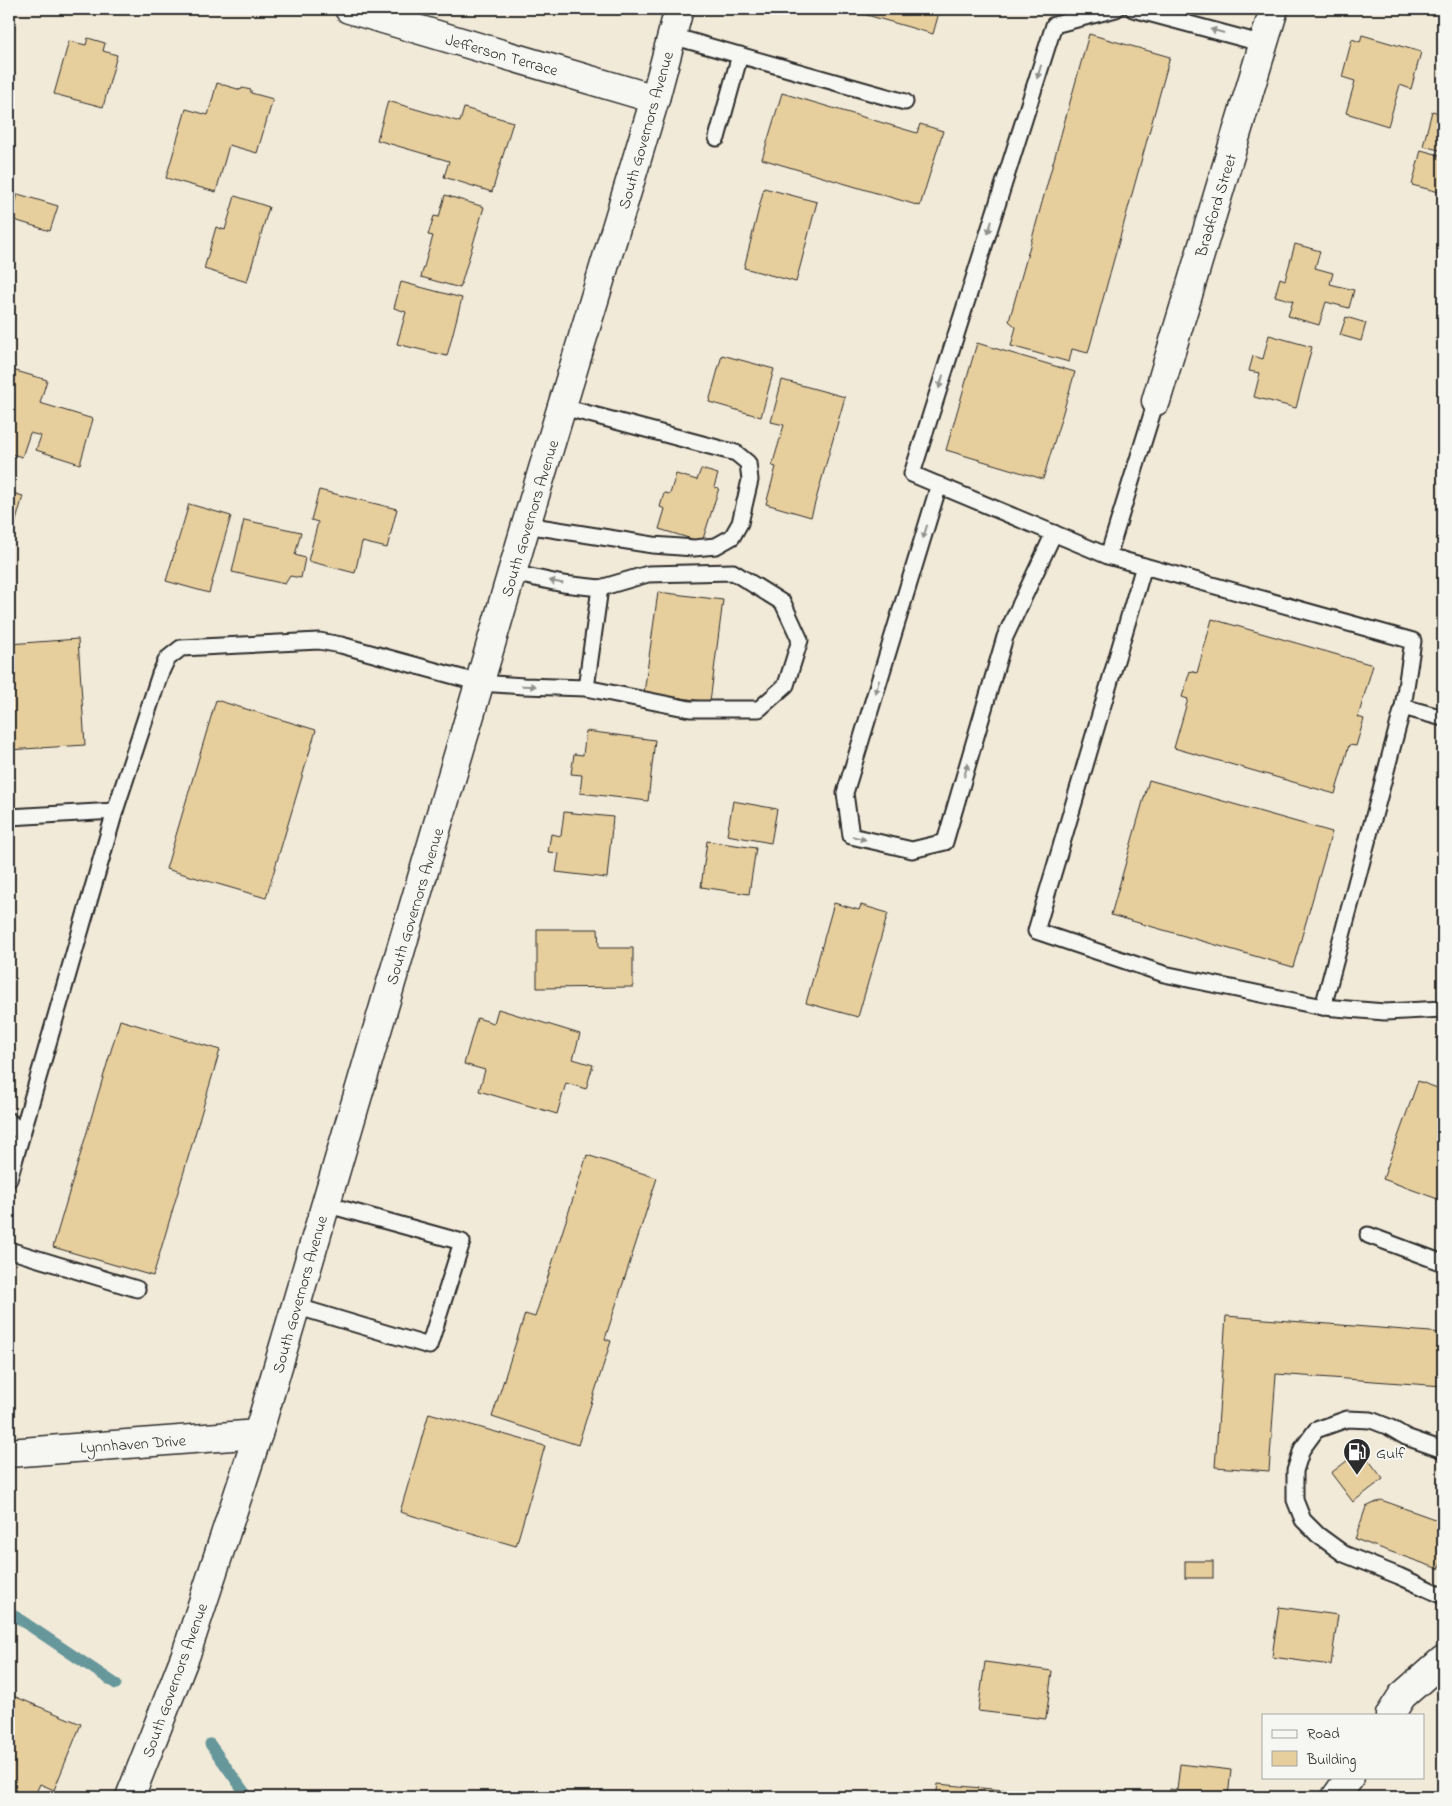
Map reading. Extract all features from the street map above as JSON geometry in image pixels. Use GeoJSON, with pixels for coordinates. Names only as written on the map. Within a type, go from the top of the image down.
{"type":"FeatureCollection","features":[{"type":"Feature","properties":{"kind":"main road","name":"Jefferson Terrace"},"geometry":{"type":"LineString","coordinates":[[350,9],[655,99]]}},
{"type":"Feature","properties":{"kind":"main road","name":"South Governors Avenue"},"geometry":{"type":"LineString","coordinates":[[134,1787],[186,1654],[258,1434],[526,525],[655,99],[679,9]]}},
{"type":"Feature","properties":{"kind":"main road","name":"Bradford Street"},"geometry":{"type":"LineString","coordinates":[[1156,401],[1274,9]]}},
{"type":"Feature","properties":{"kind":"main road","name":"Lynnhaven Drive"},"geometry":{"type":"LineString","coordinates":[[9,1453],[258,1434]]}},
{"type":"Feature","properties":{"kind":"main road"},"geometry":{"type":"LineString","coordinates":[[1391,1714],[1402,1696],[1443,1660]]}},
{"type":"Feature","properties":{"kind":"main road"},"geometry":{"type":"LineString","coordinates":[[1336,1797],[1349,1778]]}},
{"type":"Feature","properties":{"kind":"lane"},"geometry":{"type":"LineString","coordinates":[[1116,9],[1054,25],[912,474],[1108,556],[1413,642],[1404,707],[1323,1007]]}},
{"type":"Feature","properties":{"kind":"lane"},"geometry":{"type":"LineString","coordinates":[[1133,9],[1264,44]]}},
{"type":"Feature","properties":{"kind":"lane"},"geometry":{"type":"LineString","coordinates":[[672,36],[905,102]]}},
{"type":"Feature","properties":{"kind":"lane"},"geometry":{"type":"LineString","coordinates":[[717,138],[740,55]]}},
{"type":"Feature","properties":{"kind":"lane"},"geometry":{"type":"LineString","coordinates":[[1108,556],[1156,401]]}},
{"type":"Feature","properties":{"kind":"lane"},"geometry":{"type":"LineString","coordinates":[[526,525],[653,545],[694,548],[716,546],[732,537],[740,523],[750,480],[748,463],[736,453],[563,407]]}},
{"type":"Feature","properties":{"kind":"lane"},"geometry":{"type":"LineString","coordinates":[[939,485],[845,794],[851,836],[912,850],[945,842],[1005,638],[1054,533]]}},
{"type":"Feature","properties":{"kind":"lane"},"geometry":{"type":"LineString","coordinates":[[1144,566],[1036,931],[1164,974],[1323,1007],[1385,1012],[1443,1009]]}},
{"type":"Feature","properties":{"kind":"lane"},"geometry":{"type":"LineString","coordinates":[[9,1179],[115,811],[160,674],[167,658],[181,648],[319,641],[341,645],[480,683],[586,688],[690,709],[759,709],[786,685],[800,640],[783,604],[733,572],[648,574],[600,588],[562,584],[512,573]]}},
{"type":"Feature","properties":{"kind":"lane"},"geometry":{"type":"LineString","coordinates":[[586,688],[600,588]]}},
{"type":"Feature","properties":{"kind":"lane"},"geometry":{"type":"LineString","coordinates":[[1404,707],[1443,718]]}},
{"type":"Feature","properties":{"kind":"lane"},"geometry":{"type":"LineString","coordinates":[[9,817],[115,811]]}},
{"type":"Feature","properties":{"kind":"lane"},"geometry":{"type":"LineString","coordinates":[[9,1121],[22,1134]]}},
{"type":"Feature","properties":{"kind":"lane"},"geometry":{"type":"LineString","coordinates":[[295,1306],[429,1346],[462,1242],[325,1204]]}},
{"type":"Feature","properties":{"kind":"lane"},"geometry":{"type":"LineString","coordinates":[[1368,1235],[1443,1262]]}},
{"type":"Feature","properties":{"kind":"lane"},"geometry":{"type":"LineString","coordinates":[[9,1250],[137,1289]]}},
{"type":"Feature","properties":{"kind":"lane"},"geometry":{"type":"LineString","coordinates":[[1443,1450],[1406,1437],[1389,1427],[1371,1420],[1347,1419],[1316,1430],[1302,1449],[1295,1471],[1295,1500],[1303,1520],[1318,1535],[1344,1554],[1443,1596]]}},
{"type":"Feature","properties":{"kind":"building"},"geometry":{"type":"Polygon","coordinates":[[[846,9],[940,9],[933,34],[846,9]]]}},
{"type":"Feature","properties":{"kind":"building"},"geometry":{"type":"Polygon","coordinates":[[[1089,34],[1170,57],[1088,353],[1072,349],[1069,362],[1011,346],[1016,327],[1009,321],[1089,34]]]}},
{"type":"Feature","properties":{"kind":"building"},"geometry":{"type":"Polygon","coordinates":[[[1362,35],[1421,52],[1411,89],[1400,85],[1388,126],[1346,113],[1355,81],[1342,77],[1352,39],[1360,42],[1362,35]]]}},
{"type":"Feature","properties":{"kind":"building"},"geometry":{"type":"Polygon","coordinates":[[[88,38],[105,43],[103,51],[117,55],[103,107],[54,94],[69,41],[86,45],[88,38]]]}},
{"type":"Feature","properties":{"kind":"building"},"geometry":{"type":"Polygon","coordinates":[[[217,83],[241,90],[242,88],[251,90],[251,93],[273,99],[257,153],[229,145],[216,192],[166,178],[186,109],[208,115],[217,83]]]}},
{"type":"Feature","properties":{"kind":"building"},"geometry":{"type":"Polygon","coordinates":[[[782,93],[917,133],[920,124],[943,131],[920,206],[762,159],[782,93]]]}},
{"type":"Feature","properties":{"kind":"building"},"geometry":{"type":"Polygon","coordinates":[[[388,101],[460,122],[464,108],[513,122],[492,192],[444,177],[449,161],[377,140],[388,101]]]}},
{"type":"Feature","properties":{"kind":"building"},"geometry":{"type":"Polygon","coordinates":[[[1432,111],[1443,114],[1443,151],[1423,146],[1432,111]]]}},
{"type":"Feature","properties":{"kind":"building"},"geometry":{"type":"Polygon","coordinates":[[[1421,150],[1443,156],[1443,193],[1412,185],[1421,150]]]}},
{"type":"Feature","properties":{"kind":"building"},"geometry":{"type":"Polygon","coordinates":[[[764,188],[817,202],[796,282],[744,268],[764,188]]]}},
{"type":"Feature","properties":{"kind":"building"},"geometry":{"type":"Polygon","coordinates":[[[18,194],[58,206],[50,231],[11,219],[18,194]]]}},
{"type":"Feature","properties":{"kind":"building"},"geometry":{"type":"Polygon","coordinates":[[[445,195],[484,207],[460,288],[421,277],[433,236],[428,235],[434,216],[439,217],[445,195]]]}},
{"type":"Feature","properties":{"kind":"building"},"geometry":{"type":"Polygon","coordinates":[[[235,196],[269,207],[247,282],[204,269],[216,227],[225,230],[235,196]]]}},
{"type":"Feature","properties":{"kind":"building"},"geometry":{"type":"Polygon","coordinates":[[[1295,244],[1320,251],[1315,268],[1333,273],[1330,284],[1354,290],[1349,308],[1326,302],[1319,325],[1288,316],[1293,301],[1275,296],[1280,278],[1285,280],[1295,244]]]}},
{"type":"Feature","properties":{"kind":"building"},"geometry":{"type":"Polygon","coordinates":[[[401,282],[462,298],[447,356],[397,344],[406,312],[394,308],[401,282]]]}},
{"type":"Feature","properties":{"kind":"building"},"geometry":{"type":"Polygon","coordinates":[[[1346,317],[1366,323],[1361,341],[1340,335],[1346,317]]]}},
{"type":"Feature","properties":{"kind":"building"},"geometry":{"type":"Polygon","coordinates":[[[1269,335],[1312,347],[1296,408],[1254,397],[1260,373],[1249,371],[1253,356],[1263,359],[1269,335]]]}},
{"type":"Feature","properties":{"kind":"building"},"geometry":{"type":"Polygon","coordinates":[[[977,343],[1075,372],[1043,479],[946,450],[977,343]]]}},
{"type":"Feature","properties":{"kind":"building"},"geometry":{"type":"Polygon","coordinates":[[[722,355],[774,369],[761,417],[709,402],[722,355]]]}},
{"type":"Feature","properties":{"kind":"building"},"geometry":{"type":"Polygon","coordinates":[[[9,369],[47,380],[40,403],[93,419],[80,464],[36,450],[41,436],[30,433],[22,457],[9,453],[9,369]]]}},
{"type":"Feature","properties":{"kind":"building"},"geometry":{"type":"Polygon","coordinates":[[[782,380],[845,397],[811,517],[766,504],[776,467],[772,466],[784,425],[771,422],[782,380]]]}},
{"type":"Feature","properties":{"kind":"building"},"geometry":{"type":"Polygon","coordinates":[[[701,469],[718,474],[714,487],[719,488],[702,542],[659,529],[665,509],[660,507],[664,493],[670,494],[676,474],[697,480],[701,469]]]}},
{"type":"Feature","properties":{"kind":"building"},"geometry":{"type":"Polygon","coordinates":[[[319,490],[397,509],[387,548],[362,542],[355,573],[308,561],[318,522],[311,520],[319,490]]]}},
{"type":"Feature","properties":{"kind":"building"},"geometry":{"type":"Polygon","coordinates":[[[9,492],[23,496],[9,546],[9,492]]]}},
{"type":"Feature","properties":{"kind":"building"},"geometry":{"type":"Polygon","coordinates":[[[189,504],[231,516],[209,593],[166,581],[189,504]]]}},
{"type":"Feature","properties":{"kind":"building"},"geometry":{"type":"Polygon","coordinates":[[[244,520],[301,532],[295,555],[305,558],[301,578],[290,576],[285,584],[232,572],[244,520]]]}},
{"type":"Feature","properties":{"kind":"building"},"geometry":{"type":"Polygon","coordinates":[[[658,592],[723,600],[710,702],[644,693],[658,592]]]}},
{"type":"Feature","properties":{"kind":"building"},"geometry":{"type":"Polygon","coordinates":[[[1212,619],[1373,665],[1358,717],[1364,719],[1356,746],[1349,745],[1335,794],[1174,748],[1188,699],[1182,697],[1190,671],[1197,673],[1212,619]]]}},
{"type":"Feature","properties":{"kind":"building"},"geometry":{"type":"Polygon","coordinates":[[[78,639],[85,745],[9,750],[9,644],[78,639]]]}},
{"type":"Feature","properties":{"kind":"building"},"geometry":{"type":"Polygon","coordinates":[[[216,700],[316,730],[266,898],[166,869],[216,700]]]}},
{"type":"Feature","properties":{"kind":"building"},"geometry":{"type":"Polygon","coordinates":[[[586,731],[655,740],[648,801],[580,793],[582,775],[571,774],[574,754],[583,755],[586,731]]]}},
{"type":"Feature","properties":{"kind":"building"},"geometry":{"type":"Polygon","coordinates":[[[1149,780],[1332,832],[1293,967],[1111,915],[1149,780]]]}},
{"type":"Feature","properties":{"kind":"building"},"geometry":{"type":"Polygon","coordinates":[[[733,801],[777,809],[771,843],[727,835],[733,801]]]}},
{"type":"Feature","properties":{"kind":"building"},"geometry":{"type":"Polygon","coordinates":[[[564,812],[613,817],[607,878],[556,872],[559,853],[548,852],[551,834],[561,836],[564,812]]]}},
{"type":"Feature","properties":{"kind":"building"},"geometry":{"type":"Polygon","coordinates":[[[707,841],[756,848],[749,894],[701,887],[707,841]]]}},
{"type":"Feature","properties":{"kind":"building"},"geometry":{"type":"Polygon","coordinates":[[[834,903],[859,910],[861,905],[888,913],[858,1017],[806,1003],[834,903]]]}},
{"type":"Feature","properties":{"kind":"building"},"geometry":{"type":"Polygon","coordinates":[[[537,929],[598,929],[599,948],[633,948],[633,987],[537,988],[537,929]]]}},
{"type":"Feature","properties":{"kind":"building"},"geometry":{"type":"Polygon","coordinates":[[[498,1009],[580,1034],[573,1059],[593,1065],[586,1089],[566,1083],[557,1114],[479,1091],[485,1070],[464,1064],[477,1018],[494,1023],[498,1009]]]}},
{"type":"Feature","properties":{"kind":"building"},"geometry":{"type":"Polygon","coordinates":[[[120,1020],[220,1050],[153,1276],[53,1247],[120,1020]]]}},
{"type":"Feature","properties":{"kind":"building"},"geometry":{"type":"Polygon","coordinates":[[[1418,1081],[1443,1090],[1443,1201],[1383,1179],[1418,1081]]]}},
{"type":"Feature","properties":{"kind":"building"},"geometry":{"type":"Polygon","coordinates":[[[587,1155],[657,1178],[605,1339],[611,1341],[578,1445],[492,1417],[525,1314],[535,1317],[587,1155]]]}},
{"type":"Feature","properties":{"kind":"building"},"geometry":{"type":"Polygon","coordinates":[[[1226,1316],[1443,1333],[1443,1386],[1276,1374],[1269,1471],[1215,1467],[1226,1316]]]}},
{"type":"Feature","properties":{"kind":"building"},"geometry":{"type":"Polygon","coordinates":[[[429,1413],[545,1446],[516,1546],[400,1512],[429,1413]]]}},
{"type":"Feature","properties":{"kind":"building","name":"Gulf"},"geometry":{"type":"Polygon","coordinates":[[[1361,1450],[1383,1479],[1353,1502],[1331,1473],[1361,1450]]]}},
{"type":"Feature","properties":{"kind":"building"},"geometry":{"type":"Polygon","coordinates":[[[1381,1500],[1443,1522],[1443,1558],[1439,1569],[1355,1539],[1366,1507],[1381,1500]]]}},
{"type":"Feature","properties":{"kind":"building"},"geometry":{"type":"Polygon","coordinates":[[[1185,1561],[1213,1561],[1213,1578],[1185,1578],[1185,1561]]]}},
{"type":"Feature","properties":{"kind":"building"},"geometry":{"type":"Polygon","coordinates":[[[1279,1607],[1338,1615],[1331,1665],[1272,1657],[1279,1607]]]}},
{"type":"Feature","properties":{"kind":"building"},"geometry":{"type":"Polygon","coordinates":[[[985,1662],[1052,1671],[1046,1719],[978,1711],[985,1662]]]}},
{"type":"Feature","properties":{"kind":"building"},"geometry":{"type":"Polygon","coordinates":[[[11,1695],[81,1724],[54,1790],[40,1784],[34,1797],[9,1796],[9,1700],[11,1695]]]}},
{"type":"Feature","properties":{"kind":"building"},"geometry":{"type":"Polygon","coordinates":[[[1180,1764],[1231,1770],[1228,1797],[1169,1797],[1170,1789],[1177,1790],[1180,1764]]]}},
{"type":"Feature","properties":{"kind":"building"},"geometry":{"type":"Polygon","coordinates":[[[938,1784],[1014,1791],[1013,1797],[936,1797],[938,1784]]]}},
{"type":"Feature","properties":{"kind":"building"},"geometry":{"type":"Polygon","coordinates":[[[804,1792],[821,1797],[803,1797],[804,1792]]]}},
{"type":"Feature","properties":{"kind":"waterway"},"geometry":{"type":"LineString","coordinates":[[9,1612],[116,1684]]}},
{"type":"Feature","properties":{"kind":"waterway"},"geometry":{"type":"LineString","coordinates":[[210,1744],[248,1797]]}},
{"type":"Feature","properties":{"kind":"place","name":"Gulf"},"geometry":{"type":"Point","coordinates":[1357,1476]}}]}
